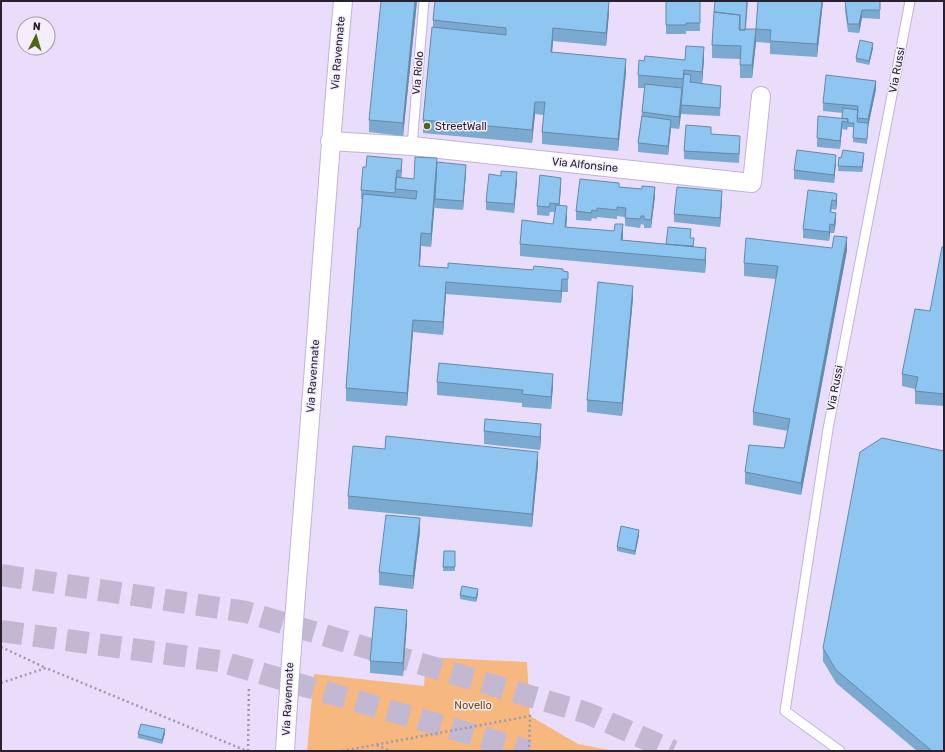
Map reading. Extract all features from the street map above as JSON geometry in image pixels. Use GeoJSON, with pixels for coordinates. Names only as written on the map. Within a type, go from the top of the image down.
{"type":"FeatureCollection","features":[{"type":"Feature","properties":{"kind":"street","name":"Via Ravennate"},"geometry":{"type":"LineString","coordinates":[[285,751],[290,656],[312,402],[330,141],[343,1]]}},
{"type":"Feature","properties":{"kind":"street","name":"Via Alfonsine"},"geometry":{"type":"LineString","coordinates":[[330,141],[412,146],[752,183],[760,96]]}},
{"type":"Feature","properties":{"kind":"lane","name":"Via Riolo"},"geometry":{"type":"LineString","coordinates":[[412,146],[424,1]]}},
{"type":"Feature","properties":{"kind":"lane","name":"Via Russi"},"geometry":{"type":"LineString","coordinates":[[840,751],[785,711],[828,429],[910,1]]}},
{"type":"Feature","properties":{"kind":"path"},"geometry":{"type":"LineString","coordinates":[[1,647],[46,668],[248,751],[249,686]]}},
{"type":"Feature","properties":{"kind":"path"},"geometry":{"type":"LineString","coordinates":[[1,683],[46,668]]}},
{"type":"Feature","properties":{"kind":"path"},"geometry":{"type":"LineString","coordinates":[[342,751],[530,716],[529,751]]}},
{"type":"Feature","properties":{"kind":"path"},"geometry":{"type":"LineString","coordinates":[[377,744],[390,751]]}},
{"type":"Feature","properties":{"kind":"green space","name":"Novello"},"geometry":{"type":"Polygon","coordinates":[[[426,657],[527,662],[530,716],[578,744],[614,751],[307,751],[314,674],[424,686],[426,657]]]}},
{"type":"Feature","properties":{"kind":"building"},"geometry":{"type":"Polygon","coordinates":[[[381,1],[415,1],[403,123],[369,120],[381,1]]]}},
{"type":"Feature","properties":{"kind":"building"},"geometry":{"type":"Polygon","coordinates":[[[435,1],[609,1],[606,33],[553,28],[551,52],[626,59],[618,139],[542,132],[545,102],[535,102],[532,130],[423,120],[432,27],[506,35],[506,28],[433,20],[435,1]]]}},
{"type":"Feature","properties":{"kind":"building"},"geometry":{"type":"Polygon","coordinates":[[[666,1],[700,1],[700,23],[666,25],[666,1]]]}},
{"type":"Feature","properties":{"kind":"building"},"geometry":{"type":"Polygon","coordinates":[[[715,1],[747,1],[745,30],[740,30],[740,15],[714,12],[715,1]]]}},
{"type":"Feature","properties":{"kind":"building"},"geometry":{"type":"Polygon","coordinates":[[[758,1],[822,1],[817,44],[770,41],[771,30],[756,29],[758,1]]]}},
{"type":"Feature","properties":{"kind":"building"},"geometry":{"type":"Polygon","coordinates":[[[845,1],[880,1],[880,10],[862,10],[859,24],[848,24],[845,1]]]}},
{"type":"Feature","properties":{"kind":"building"},"geometry":{"type":"Polygon","coordinates":[[[714,12],[740,15],[739,30],[756,29],[752,65],[740,65],[741,46],[712,45],[714,12]]]}},
{"type":"Feature","properties":{"kind":"building"},"geometry":{"type":"Polygon","coordinates":[[[860,40],[873,43],[869,61],[856,58],[860,40]]]}},
{"type":"Feature","properties":{"kind":"building"},"geometry":{"type":"Polygon","coordinates":[[[686,46],[704,47],[702,72],[684,70],[683,79],[638,75],[639,60],[644,61],[645,56],[685,60],[686,46]]]}},
{"type":"Feature","properties":{"kind":"building"},"geometry":{"type":"Polygon","coordinates":[[[684,74],[691,75],[690,82],[721,86],[720,108],[681,105],[684,74]]]}},
{"type":"Feature","properties":{"kind":"building"},"geometry":{"type":"Polygon","coordinates":[[[826,75],[876,81],[868,119],[857,118],[858,106],[823,103],[826,75]]]}},
{"type":"Feature","properties":{"kind":"building"},"geometry":{"type":"Polygon","coordinates":[[[645,84],[682,88],[679,117],[642,112],[645,84]]]}},
{"type":"Feature","properties":{"kind":"building"},"geometry":{"type":"Polygon","coordinates":[[[843,108],[858,110],[857,122],[868,123],[867,139],[853,138],[854,123],[848,123],[848,119],[842,118],[843,108]]]}},
{"type":"Feature","properties":{"kind":"building"},"geometry":{"type":"Polygon","coordinates":[[[642,116],[671,120],[668,146],[638,143],[642,116]]]}},
{"type":"Feature","properties":{"kind":"building"},"geometry":{"type":"Polygon","coordinates":[[[818,116],[848,119],[847,122],[842,121],[840,141],[817,138],[818,116]]]}},
{"type":"Feature","properties":{"kind":"building"},"geometry":{"type":"Polygon","coordinates":[[[686,125],[711,127],[711,134],[740,136],[739,154],[684,151],[686,125]]]}},
{"type":"Feature","properties":{"kind":"building"},"geometry":{"type":"Polygon","coordinates":[[[797,150],[836,155],[834,175],[794,170],[797,150]]]}},
{"type":"Feature","properties":{"kind":"building"},"geometry":{"type":"Polygon","coordinates":[[[843,150],[864,153],[862,167],[838,166],[839,157],[841,158],[843,150]]]}},
{"type":"Feature","properties":{"kind":"building"},"geometry":{"type":"Polygon","coordinates":[[[367,156],[402,159],[401,171],[397,170],[395,193],[361,190],[363,167],[366,167],[367,156]]]}},
{"type":"Feature","properties":{"kind":"building"},"geometry":{"type":"Polygon","coordinates":[[[415,157],[437,158],[431,234],[421,233],[419,266],[448,268],[448,263],[533,270],[534,266],[563,269],[563,271],[568,272],[568,279],[562,279],[561,291],[446,282],[443,322],[413,320],[407,393],[346,388],[358,228],[360,228],[363,194],[416,199],[417,191],[395,189],[396,177],[414,179],[415,157]]]}},
{"type":"Feature","properties":{"kind":"building"},"geometry":{"type":"Polygon","coordinates":[[[437,162],[466,165],[463,201],[435,199],[437,162]]]}},
{"type":"Feature","properties":{"kind":"building"},"geometry":{"type":"Polygon","coordinates":[[[501,171],[517,172],[514,204],[486,202],[489,174],[501,176],[501,171]]]}},
{"type":"Feature","properties":{"kind":"building"},"geometry":{"type":"Polygon","coordinates":[[[540,175],[561,178],[559,204],[550,203],[549,207],[537,206],[540,175]]]}},
{"type":"Feature","properties":{"kind":"building"},"geometry":{"type":"Polygon","coordinates":[[[580,179],[619,183],[619,187],[642,189],[642,186],[655,187],[651,220],[644,219],[644,216],[641,216],[640,219],[625,218],[626,208],[617,207],[617,210],[597,208],[597,211],[592,210],[591,213],[576,211],[580,179]]]}},
{"type":"Feature","properties":{"kind":"building"},"geometry":{"type":"Polygon","coordinates":[[[677,187],[722,191],[720,218],[674,214],[677,187]]]}},
{"type":"Feature","properties":{"kind":"building"},"geometry":{"type":"Polygon","coordinates":[[[808,190],[837,194],[836,201],[832,200],[830,212],[836,213],[834,225],[830,224],[829,232],[803,229],[808,190]]]}},
{"type":"Feature","properties":{"kind":"building"},"geometry":{"type":"Polygon","coordinates":[[[556,205],[567,206],[565,227],[614,231],[615,224],[623,224],[621,240],[706,248],[705,260],[520,244],[522,220],[553,224],[556,205]]]}},
{"type":"Feature","properties":{"kind":"building"},"geometry":{"type":"Polygon","coordinates":[[[668,227],[691,229],[690,238],[694,238],[693,246],[666,244],[668,227]]]}},
{"type":"Feature","properties":{"kind":"building"},"geometry":{"type":"Polygon","coordinates":[[[834,236],[847,237],[801,483],[745,472],[749,445],[784,448],[790,419],[753,412],[778,266],[744,263],[746,238],[832,248],[834,236]]]}},
{"type":"Feature","properties":{"kind":"building"},"geometry":{"type":"Polygon","coordinates":[[[942,247],[944,247],[944,394],[915,391],[918,377],[902,374],[915,309],[930,311],[942,247]]]}},
{"type":"Feature","properties":{"kind":"building"},"geometry":{"type":"Polygon","coordinates":[[[598,282],[633,286],[622,403],[587,400],[598,282]]]}},
{"type":"Feature","properties":{"kind":"building"},"geometry":{"type":"Polygon","coordinates":[[[439,363],[553,374],[551,397],[522,394],[523,390],[437,382],[439,363]]]}},
{"type":"Feature","properties":{"kind":"building"},"geometry":{"type":"Polygon","coordinates":[[[485,419],[541,424],[540,437],[484,431],[485,419]]]}},
{"type":"Feature","properties":{"kind":"building"},"geometry":{"type":"Polygon","coordinates":[[[386,436],[538,452],[532,514],[348,496],[353,446],[385,449],[386,436]]]}},
{"type":"Feature","properties":{"kind":"building"},"geometry":{"type":"Polygon","coordinates":[[[882,438],[944,451],[944,751],[932,751],[836,670],[823,648],[860,452],[882,438]]]}},
{"type":"Feature","properties":{"kind":"building"},"geometry":{"type":"Polygon","coordinates":[[[386,515],[420,518],[413,576],[379,572],[386,515]]]}},
{"type":"Feature","properties":{"kind":"building"},"geometry":{"type":"Polygon","coordinates":[[[621,526],[639,530],[635,551],[617,547],[621,526]]]}},
{"type":"Feature","properties":{"kind":"building"},"geometry":{"type":"Polygon","coordinates":[[[444,551],[455,551],[455,567],[443,567],[444,551]]]}},
{"type":"Feature","properties":{"kind":"building"},"geometry":{"type":"Polygon","coordinates":[[[462,586],[478,589],[476,598],[460,595],[462,586]]]}},
{"type":"Feature","properties":{"kind":"building"},"geometry":{"type":"Polygon","coordinates":[[[375,607],[407,610],[403,663],[370,661],[375,607]]]}},
{"type":"Feature","properties":{"kind":"building"},"geometry":{"type":"Polygon","coordinates":[[[141,724],[165,729],[162,740],[138,734],[141,724]]]}},
{"type":"Feature","properties":{"kind":"tunnel"},"geometry":{"type":"LineString","coordinates":[[1,575],[246,612],[587,713],[673,751]]}},
{"type":"Feature","properties":{"kind":"tunnel"},"geometry":{"type":"LineString","coordinates":[[1,631],[219,661],[529,751]]}},
{"type":"Feature","properties":{"kind":"place","name":"StreetWall"},"geometry":{"type":"Point","coordinates":[427,126]}}]}
